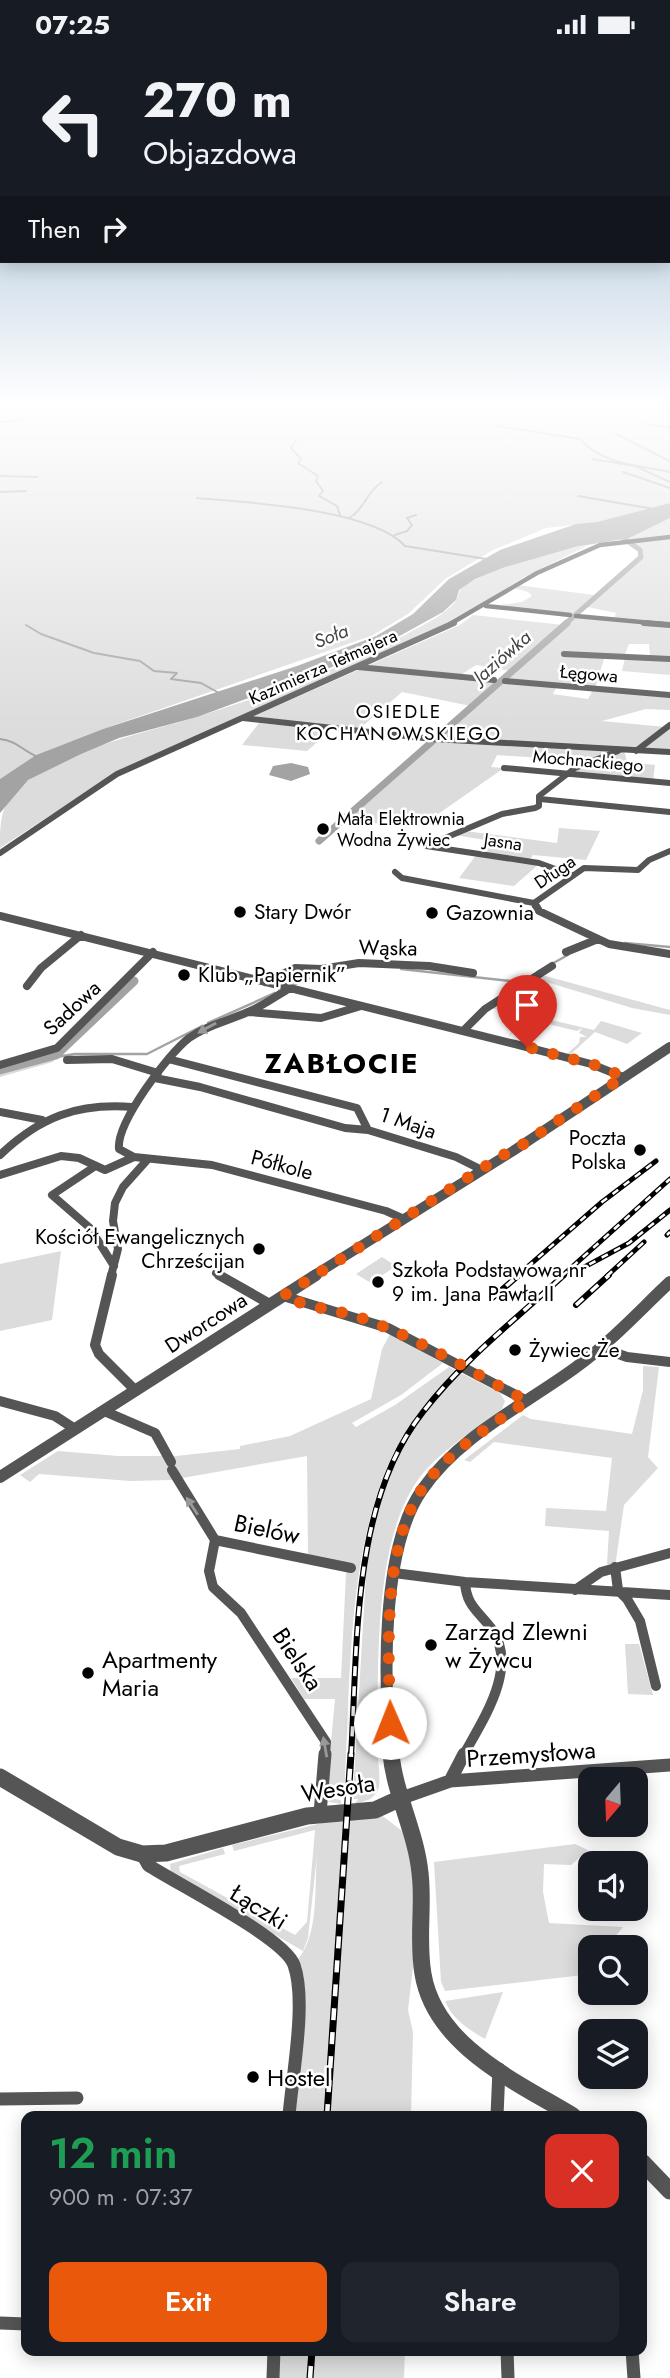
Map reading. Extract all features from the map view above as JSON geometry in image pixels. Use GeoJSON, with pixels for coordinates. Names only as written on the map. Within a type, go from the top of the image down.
{"type":"FeatureCollection","features":[{"type":"Feature","properties":{"kind":"street","name":"Kazimierza Tetmajera"},"geometry":{"type":"LineString","coordinates":[[0,853],[117,774],[486,606],[527,578],[586,551],[670,537]]}},
{"type":"Feature","properties":{"kind":"street"},"geometry":{"type":"LineString","coordinates":[[486,606],[670,625]]}},
{"type":"Feature","properties":{"kind":"street"},"geometry":{"type":"LineString","coordinates":[[564,654],[670,659]]}},
{"type":"Feature","properties":{"kind":"street"},"geometry":{"type":"LineString","coordinates":[[356,667],[494,680]]}},
{"type":"Feature","properties":{"kind":"street","name":"Łęgowa"},"geometry":{"type":"LineString","coordinates":[[505,681],[670,695]]}},
{"type":"Feature","properties":{"kind":"street"},"geometry":{"type":"LineString","coordinates":[[243,718],[435,740],[670,752]]}},
{"type":"Feature","properties":{"kind":"street"},"geometry":{"type":"LineString","coordinates":[[636,751],[670,725]]}},
{"type":"Feature","properties":{"kind":"street"},"geometry":{"type":"LineString","coordinates":[[623,750],[568,772],[539,796],[540,799],[670,811]]}},
{"type":"Feature","properties":{"kind":"street","name":"Mochnackiego"},"geometry":{"type":"LineString","coordinates":[[504,768],[670,782]]}},
{"type":"Feature","properties":{"kind":"street","name":"Jasna"},"geometry":{"type":"LineString","coordinates":[[540,799],[539,806],[535,809],[502,814],[426,846],[539,863],[572,875]]}},
{"type":"Feature","properties":{"kind":"street","name":"Długa"},"geometry":{"type":"LineString","coordinates":[[534,903],[572,875],[592,867],[638,870],[649,860],[670,851]]}},
{"type":"Feature","properties":{"kind":"street"},"geometry":{"type":"LineString","coordinates":[[395,872],[396,876],[402,878],[534,903],[539,911],[603,941],[670,954]]}},
{"type":"Feature","properties":{"kind":"street"},"geometry":{"type":"LineString","coordinates":[[0,916],[153,952],[591,1064],[623,1077]]}},
{"type":"Feature","properties":{"kind":"street"},"geometry":{"type":"LineString","coordinates":[[27,986],[41,968],[81,935]]}},
{"type":"Feature","properties":{"kind":"street"},"geometry":{"type":"LineString","coordinates":[[566,952],[603,941]]}},
{"type":"Feature","properties":{"kind":"street","name":"Sadowa"},"geometry":{"type":"LineString","coordinates":[[0,1065],[57,1048],[153,952]]}},
{"type":"Feature","properties":{"kind":"street","name":"Wąska"},"geometry":{"type":"LineString","coordinates":[[264,982],[275,974],[295,968],[321,969],[359,963],[429,967],[473,973]]}},
{"type":"Feature","properties":{"kind":"street"},"geometry":{"type":"LineString","coordinates":[[463,1031],[485,1009],[552,966]]}},
{"type":"Feature","properties":{"kind":"street"},"geometry":{"type":"LineString","coordinates":[[0,1175],[69,1156],[94,1167],[109,1170],[134,1157],[117,1144],[132,1107],[157,1075],[194,1035],[220,1021],[249,1012],[290,988]]}},
{"type":"Feature","properties":{"kind":"street"},"geometry":{"type":"LineString","coordinates":[[249,1012],[307,1017],[337,1014],[361,1006]]}},
{"type":"Feature","properties":{"kind":"street","name":"Dworcowa"},"geometry":{"type":"LineString","coordinates":[[0,1477],[480,1169],[513,1151],[670,1047]]}},
{"type":"Feature","properties":{"kind":"street"},"geometry":{"type":"LineString","coordinates":[[67,1060],[112,1059],[157,1075],[345,1128],[368,1130]]}},
{"type":"Feature","properties":{"kind":"street","name":"1 Maja"},"geometry":{"type":"LineString","coordinates":[[172,1060],[222,1070],[357,1108],[368,1130],[456,1157],[480,1169]]}},
{"type":"Feature","properties":{"kind":"street"},"geometry":{"type":"LineString","coordinates":[[0,1155],[23,1132],[41,1120],[72,1108],[132,1107]]}},
{"type":"Feature","properties":{"kind":"street"},"geometry":{"type":"LineString","coordinates":[[0,1112],[41,1120]]}},
{"type":"Feature","properties":{"kind":"street","name":"Półkole"},"geometry":{"type":"LineString","coordinates":[[134,1157],[212,1165],[386,1211],[404,1219]]}},
{"type":"Feature","properties":{"kind":"street"},"geometry":{"type":"LineString","coordinates":[[136,1391],[99,1354],[95,1345],[119,1238],[113,1222],[114,1203],[122,1188],[148,1159]]}},
{"type":"Feature","properties":{"kind":"street"},"geometry":{"type":"LineString","coordinates":[[94,1167],[52,1195],[65,1210],[88,1224],[101,1252],[114,1266]]}},
{"type":"Feature","properties":{"kind":"street"},"geometry":{"type":"LineString","coordinates":[[216,1273],[270,1304]]}},
{"type":"Feature","properties":{"kind":"street"},"geometry":{"type":"LineString","coordinates":[[399,1799],[393,1774],[389,1681],[394,1573],[401,1534],[422,1489],[454,1454],[601,1348],[670,1282]]}},
{"type":"Feature","properties":{"kind":"street"},"geometry":{"type":"LineString","coordinates":[[283,1296],[316,1308],[356,1316],[392,1330],[527,1401]]}},
{"type":"Feature","properties":{"kind":"street"},"geometry":{"type":"LineString","coordinates":[[601,1348],[627,1356],[670,1362]]}},
{"type":"Feature","properties":{"kind":"street"},"geometry":{"type":"LineString","coordinates":[[0,1401],[55,1416],[75,1429]]}},
{"type":"Feature","properties":{"kind":"street","name":"Bielów"},"geometry":{"type":"LineString","coordinates":[[104,1412],[125,1424],[153,1429],[160,1437],[172,1466],[215,1540],[351,1568]]}},
{"type":"Feature","properties":{"kind":"street","name":"Bielska"},"geometry":{"type":"LineString","coordinates":[[215,1540],[209,1571],[213,1587],[241,1613],[326,1742],[320,1814]]}},
{"type":"Feature","properties":{"kind":"street"},"geometry":{"type":"LineString","coordinates":[[575,1590],[585,1581],[615,1567],[670,1553]]}},
{"type":"Feature","properties":{"kind":"street"},"geometry":{"type":"LineString","coordinates":[[615,1567],[618,1590],[638,1612],[656,1686]]}},
{"type":"Feature","properties":{"kind":"street"},"geometry":{"type":"LineString","coordinates":[[394,1573],[465,1582],[670,1595]]}},
{"type":"Feature","properties":{"kind":"street"},"geometry":{"type":"LineString","coordinates":[[450,1781],[500,1677],[496,1635],[468,1604],[464,1596],[465,1582]]}},
{"type":"Feature","properties":{"kind":"street","name":"Przemysłowa"},"geometry":{"type":"LineString","coordinates":[[399,1799],[450,1781],[670,1765]]}},
{"type":"Feature","properties":{"kind":"street","name":"Wesoła"},"geometry":{"type":"LineString","coordinates":[[0,1777],[118,1847],[142,1854],[166,1853],[320,1814],[374,1810],[399,1799],[420,1870],[424,1972],[432,2004],[450,2030],[499,2069],[565,2111]]}},
{"type":"Feature","properties":{"kind":"street","name":"Łączki"},"geometry":{"type":"LineString","coordinates":[[142,1854],[148,1865],[268,1938],[283,1949],[294,1964],[296,2013],[289,2111]]}},
{"type":"Feature","properties":{"kind":"street"},"geometry":{"type":"LineString","coordinates":[[497,2111],[499,2069]]}},
{"type":"Feature","properties":{"kind":"street"},"geometry":{"type":"LineString","coordinates":[[0,2099],[77,2098]]}},
{"type":"Feature","properties":{"kind":"street"},"geometry":{"type":"LineString","coordinates":[[647,2167],[670,2191]]}},
{"type":"Feature","properties":{"kind":"street"},"geometry":{"type":"LineString","coordinates":[[0,2323],[21,2324]]}},
{"type":"Feature","properties":{"kind":"street"},"geometry":{"type":"LineString","coordinates":[[273,2378],[274,2356]]}},
{"type":"Feature","properties":{"kind":"street"},"geometry":{"type":"LineString","coordinates":[[507,2356],[508,2378]]}},
{"type":"Feature","properties":{"kind":"street"},"geometry":{"type":"LineString","coordinates":[[632,2356],[634,2378]]}},
{"type":"Feature","properties":{"kind":"shaded area"},"geometry":{"type":"Polygon","coordinates":[[[0,514],[629,514],[597,522],[546,528],[493,550],[445,579],[408,614],[371,636],[103,729],[36,755],[0,779],[0,514]]]}},
{"type":"Feature","properties":{"kind":"shaded area"},"geometry":{"type":"Polygon","coordinates":[[[629,514],[670,514],[670,518],[629,538],[575,547],[505,567],[475,579],[459,590],[456,600],[443,612],[367,654],[197,717],[119,738],[81,754],[28,780],[0,813],[0,779],[36,755],[103,729],[297,666],[376,636],[413,614],[449,579],[500,550],[576,524],[629,514]]]}},
{"type":"Feature","properties":{"kind":"shaded area"},"geometry":{"type":"Polygon","coordinates":[[[670,518],[670,675],[622,671],[625,658],[650,657],[649,644],[629,644],[624,656],[605,656],[595,688],[557,686],[553,694],[588,699],[593,690],[670,695],[670,710],[646,709],[602,721],[666,727],[670,725],[670,752],[624,750],[627,762],[655,765],[653,781],[567,773],[586,761],[497,755],[491,767],[504,768],[431,819],[396,815],[389,825],[347,820],[471,706],[402,692],[358,730],[254,716],[460,625],[473,615],[563,625],[574,616],[614,619],[616,613],[583,606],[642,556],[637,547],[623,539],[670,518]],[[476,665],[459,676],[501,680],[511,671],[476,665]]]}},
{"type":"Feature","properties":{"kind":"shaded area"},"geometry":{"type":"Polygon","coordinates":[[[587,546],[524,577],[452,623],[123,768],[0,848],[2,818],[8,801],[20,786],[46,768],[87,750],[250,700],[335,668],[390,643],[437,617],[455,602],[462,588],[485,575],[541,555],[587,546]]]}},
{"type":"Feature","properties":{"kind":"shaded area"},"geometry":{"type":"Polygon","coordinates":[[[517,585],[594,595],[571,615],[500,605],[522,602],[532,596],[514,588],[517,585]]]}},
{"type":"Feature","properties":{"kind":"shaded area"},"geometry":{"type":"Polygon","coordinates":[[[259,723],[331,730],[307,751],[242,745],[259,723]]]}},
{"type":"Feature","properties":{"kind":"shaded area"},"geometry":{"type":"Polygon","coordinates":[[[291,763],[308,767],[310,774],[291,781],[269,775],[273,766],[291,763]]]}},
{"type":"Feature","properties":{"kind":"shaded area"},"geometry":{"type":"Polygon","coordinates":[[[559,828],[600,831],[586,860],[533,855],[529,861],[539,864],[514,886],[459,878],[477,854],[485,855],[492,841],[454,835],[465,831],[557,843],[559,828]]]}},
{"type":"Feature","properties":{"kind":"shaded area"},"geometry":{"type":"Polygon","coordinates":[[[542,975],[670,1010],[670,1015],[632,1008],[540,980],[495,1007],[594,1030],[601,1021],[642,1033],[627,1044],[595,1032],[570,1055],[567,1054],[579,1043],[580,1037],[587,1037],[579,1033],[582,1028],[577,1031],[531,1020],[528,1025],[520,1023],[507,1039],[522,1015],[492,1008],[542,975]]]}},
{"type":"Feature","properties":{"kind":"shaded area"},"geometry":{"type":"Polygon","coordinates":[[[63,1044],[53,1062],[0,1077],[0,1065],[63,1044]]]}},
{"type":"Feature","properties":{"kind":"shaded area"},"geometry":{"type":"Polygon","coordinates":[[[61,1251],[52,1320],[0,1331],[0,1264],[61,1251]]]}},
{"type":"Feature","properties":{"kind":"shaded area"},"geometry":{"type":"Polygon","coordinates":[[[382,1257],[396,1266],[371,1283],[356,1274],[382,1257]]]}},
{"type":"Feature","properties":{"kind":"shaded area"},"geometry":{"type":"Polygon","coordinates":[[[390,1334],[443,1363],[401,1395],[352,1423],[356,1427],[395,1405],[449,1367],[500,1393],[505,1401],[502,1409],[428,1467],[405,1503],[386,1567],[382,1603],[377,1744],[379,1786],[370,1799],[354,1805],[358,1799],[354,1799],[353,1794],[367,1558],[380,1500],[402,1449],[397,1446],[380,1485],[359,1572],[350,1663],[344,1796],[330,1798],[341,1800],[341,1804],[329,1802],[328,1796],[335,1699],[304,1699],[291,1678],[341,1678],[346,1573],[353,1565],[308,1556],[307,1456],[171,1480],[130,1481],[39,1474],[30,1482],[20,1475],[58,1451],[118,1456],[176,1456],[240,1449],[240,1446],[290,1436],[371,1399],[382,1349],[390,1334]]]}},
{"type":"Feature","properties":{"kind":"shaded area"},"geometry":{"type":"Polygon","coordinates":[[[643,1366],[659,1367],[648,1457],[658,1468],[624,1505],[615,1567],[607,1564],[609,1531],[545,1526],[546,1508],[606,1511],[612,1458],[494,1442],[470,1462],[464,1460],[523,1415],[531,1419],[632,1434],[643,1390],[643,1366]]]}},
{"type":"Feature","properties":{"kind":"shaded area"},"geometry":{"type":"Polygon","coordinates":[[[625,1644],[639,1644],[653,1695],[628,1694],[625,1644]]]}},
{"type":"Feature","properties":{"kind":"shaded area"},"geometry":{"type":"Polygon","coordinates":[[[375,1810],[411,1838],[414,1958],[408,2010],[413,2032],[411,2111],[291,2111],[294,1964],[303,1951],[171,1874],[170,1864],[223,1848],[225,1854],[179,1866],[180,1872],[295,1935],[307,1922],[315,1830],[234,1851],[232,1845],[375,1810]],[[317,1855],[308,1938],[303,1951],[308,1941],[312,1927],[317,1855]]]}},
{"type":"Feature","properties":{"kind":"shaded area"},"geometry":{"type":"Polygon","coordinates":[[[575,1844],[588,1850],[578,1851],[578,1859],[571,1865],[544,1864],[543,1892],[549,1923],[623,1927],[617,1935],[578,1935],[578,1976],[445,1991],[441,1982],[434,1862],[575,1844]]]}},
{"type":"Feature","properties":{"kind":"shaded area"},"geometry":{"type":"Polygon","coordinates":[[[503,1992],[485,2039],[457,2019],[445,2001],[503,1992]]]}},
{"type":"Feature","properties":{"kind":"shaded area"},"geometry":{"type":"Polygon","coordinates":[[[273,2356],[405,2356],[404,2378],[271,2378],[273,2356]]]}},
{"type":"Feature","properties":{"kind":"waterway"},"geometry":{"type":"LineString","coordinates":[[326,514],[365,523],[389,533],[405,546],[486,559]]}},
{"type":"Feature","properties":{"kind":"waterway"},"geometry":{"type":"LineString","coordinates":[[349,518],[354,514]]}},
{"type":"Feature","properties":{"kind":"waterway"},"geometry":{"type":"LineString","coordinates":[[395,535],[407,531],[412,525],[407,518],[416,515]]}},
{"type":"Feature","properties":{"kind":"waterway","name":"Jaziówka"},"geometry":{"type":"LineString","coordinates":[[565,624],[641,557],[640,550],[623,538]]}},
{"type":"Feature","properties":{"kind":"waterway","name":"Jaziówka"},"geometry":{"type":"LineString","coordinates":[[319,841],[567,623]]}},
{"type":"Feature","properties":{"kind":"waterway"},"geometry":{"type":"LineString","coordinates":[[26,625],[41,634],[94,653],[140,661],[154,671],[177,673],[171,679],[201,683],[219,693]]}},
{"type":"Feature","properties":{"kind":"waterway"},"geometry":{"type":"LineString","coordinates":[[0,739],[38,757]]}},
{"type":"Feature","properties":{"kind":"waterway"},"geometry":{"type":"LineString","coordinates":[[625,943],[670,947]]}},
{"type":"Feature","properties":{"kind":"waterway"},"geometry":{"type":"LineString","coordinates":[[537,972],[568,955]]}},
{"type":"Feature","properties":{"kind":"waterway"},"geometry":{"type":"LineString","coordinates":[[401,969],[520,982]]}},
{"type":"Feature","properties":{"kind":"waterway"},"geometry":{"type":"LineString","coordinates":[[293,985],[322,973]]}},
{"type":"Feature","properties":{"kind":"waterway","name":"Jaziówka"},"geometry":{"type":"LineString","coordinates":[[0,1070],[56,1055],[134,981]]}},
{"type":"Feature","properties":{"kind":"waterway"},"geometry":{"type":"LineString","coordinates":[[208,1023],[275,993]]}},
{"type":"Feature","properties":{"kind":"waterway"},"geometry":{"type":"LineString","coordinates":[[50,1058],[75,1054],[147,1054],[202,1026]]}},
{"type":"Feature","properties":{"kind":"railway"},"geometry":{"type":"LineString","coordinates":[[517,1276],[602,1202],[656,1161]]}},
{"type":"Feature","properties":{"kind":"railway"},"geometry":{"type":"LineString","coordinates":[[562,1276],[670,1179]]}},
{"type":"Feature","properties":{"kind":"railway"},"geometry":{"type":"LineString","coordinates":[[577,1271],[629,1243],[670,1210]]}},
{"type":"Feature","properties":{"kind":"railway"},"geometry":{"type":"LineString","coordinates":[[667,1235],[670,1232]]}},
{"type":"Feature","properties":{"kind":"railway"},"geometry":{"type":"LineString","coordinates":[[607,1276],[644,1242]]}},
{"type":"Feature","properties":{"kind":"railway"},"geometry":{"type":"LineString","coordinates":[[491,1299],[519,1275]]}},
{"type":"Feature","properties":{"kind":"railway"},"geometry":{"type":"LineString","coordinates":[[351,1756],[358,1622],[370,1532],[382,1489],[400,1448],[423,1412],[455,1375],[564,1275]]}},
{"type":"Feature","properties":{"kind":"railway"},"geometry":{"type":"LineString","coordinates":[[576,1305],[609,1275]]}},
{"type":"Feature","properties":{"kind":"railway"},"geometry":{"type":"LineString","coordinates":[[327,2111],[351,1754]]}},
{"type":"Feature","properties":{"kind":"railway"},"geometry":{"type":"LineString","coordinates":[[310,2378],[312,2356]]}},
{"type":"Feature","properties":{"kind":"place","name":"Mała Elektrownia Wodna Żywiec"},"geometry":{"type":"Point","coordinates":[323,829]}},
{"type":"Feature","properties":{"kind":"place","name":"Stary Dwór"},"geometry":{"type":"Point","coordinates":[240,912]}},
{"type":"Feature","properties":{"kind":"place","name":"Gazownia"},"geometry":{"type":"Point","coordinates":[432,913]}},
{"type":"Feature","properties":{"kind":"place","name":"Klub „Papiernik”"},"geometry":{"type":"Point","coordinates":[184,975]}},
{"type":"Feature","properties":{"kind":"place","name":"Poczta Polska"},"geometry":{"type":"Point","coordinates":[640,1150]}},
{"type":"Feature","properties":{"kind":"place","name":"Kościół Ewangelicznych Chrześcijan"},"geometry":{"type":"Point","coordinates":[259,1249]}},
{"type":"Feature","properties":{"kind":"place","name":"Szkoła Podstawowa nr 9 im. Jana Pawła II"},"geometry":{"type":"Point","coordinates":[378,1282]}},
{"type":"Feature","properties":{"kind":"place","name":"Żywiec Że"},"geometry":{"type":"Point","coordinates":[515,1350]}},
{"type":"Feature","properties":{"kind":"place","name":"Zarząd Zlewni w Żywcu"},"geometry":{"type":"Point","coordinates":[431,1645]}},
{"type":"Feature","properties":{"kind":"place","name":"Apartmenty Maria"},"geometry":{"type":"Point","coordinates":[88,1673]}},
{"type":"Feature","properties":{"kind":"place","name":"Hostel"},"geometry":{"type":"Point","coordinates":[253,2077]}},
{"type":"Feature","properties":{"kind":"district","name":"OSIEDLE KOCHANOWSKIEGO"},"geometry":{"type":"Point","coordinates":[399,722]}},
{"type":"Feature","properties":{"kind":"district","name":"ZABŁOCIE"},"geometry":{"type":"Point","coordinates":[342,1063]}},
{"type":"Feature","properties":{"kind":"route"},"geometry":{"type":"LineString","coordinates":[[390,1723],[389,1670],[394,1573],[401,1534],[411,1508],[432,1476],[454,1454],[527,1401],[392,1330],[356,1316],[316,1308],[283,1296],[513,1151],[623,1077],[602,1067],[527,1047]]}},
{"type":"Feature","properties":{"kind":"water label","name":"Soła"},"geometry":{"type":"Point","coordinates":[331,636]}}]}
